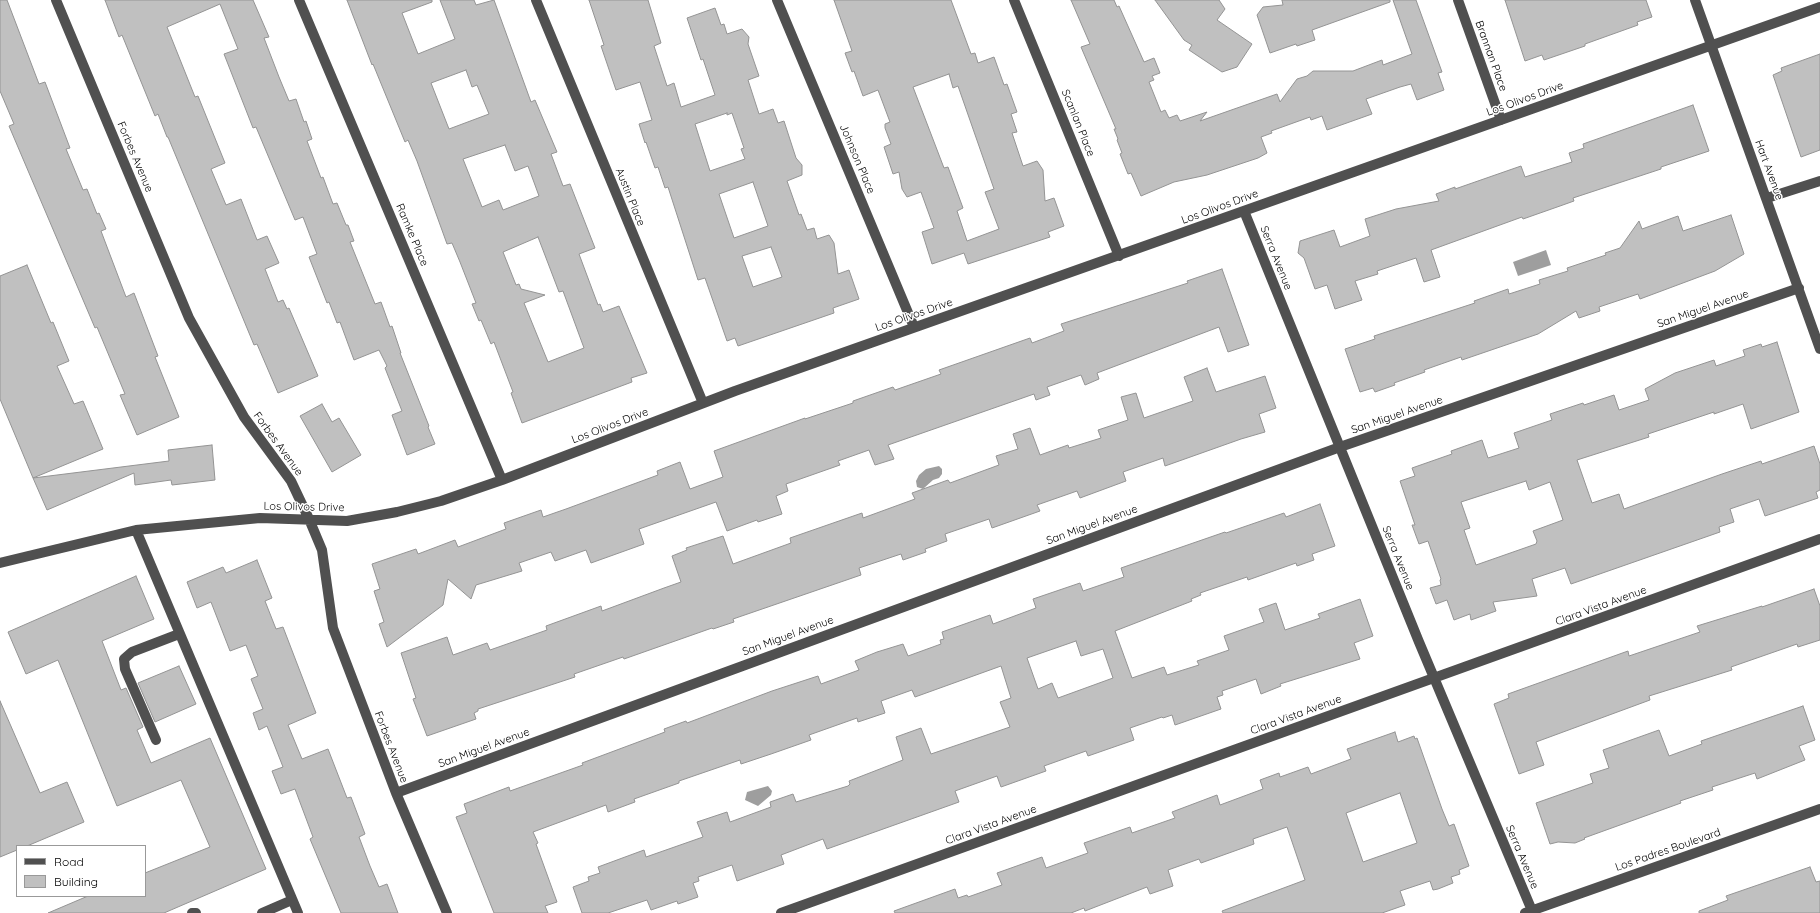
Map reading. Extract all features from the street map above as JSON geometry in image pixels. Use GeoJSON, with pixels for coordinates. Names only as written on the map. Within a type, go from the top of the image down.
{"type":"FeatureCollection","features":[{"type":"Feature","properties":{"kind":"street","name":"Forbes Avenue"},"geometry":{"type":"LineString","coordinates":[[56,0],[189,318],[244,417],[291,481],[309,519],[322,550],[333,628],[396,792],[447,913]]}},
{"type":"Feature","properties":{"kind":"street","name":"Ramke Place"},"geometry":{"type":"LineString","coordinates":[[299,0],[502,480]]}},
{"type":"Feature","properties":{"kind":"street","name":"Austin Place"},"geometry":{"type":"LineString","coordinates":[[536,0],[703,403]]}},
{"type":"Feature","properties":{"kind":"street","name":"Johnson Place"},"geometry":{"type":"LineString","coordinates":[[777,0],[914,327]]}},
{"type":"Feature","properties":{"kind":"street","name":"Scanlan Place"},"geometry":{"type":"LineString","coordinates":[[1014,0],[1119,256]]}},
{"type":"Feature","properties":{"kind":"street","name":"Brannan Place"},"geometry":{"type":"LineString","coordinates":[[1458,0],[1501,120]]}},
{"type":"Feature","properties":{"kind":"street","name":"Hart Avenue"},"geometry":{"type":"LineString","coordinates":[[1695,0],[1820,349]]}},
{"type":"Feature","properties":{"kind":"street","name":"Los Olivos Drive"},"geometry":{"type":"LineString","coordinates":[[0,563],[136,530],[256,518],[347,521],[397,512],[441,501],[502,480],[703,403],[914,327],[1820,8]]}},
{"type":"Feature","properties":{"kind":"street"},"geometry":{"type":"LineString","coordinates":[[1767,198],[1820,181]]}},
{"type":"Feature","properties":{"kind":"street","name":"Serra Avenue"},"geometry":{"type":"LineString","coordinates":[[1244,211],[1530,912]]}},
{"type":"Feature","properties":{"kind":"street","name":"San Miguel Avenue"},"geometry":{"type":"LineString","coordinates":[[396,792],[1340,447],[1799,288]]}},
{"type":"Feature","properties":{"kind":"street"},"geometry":{"type":"LineString","coordinates":[[136,530],[298,913]]}},
{"type":"Feature","properties":{"kind":"street","name":"Clara Vista Avenue"},"geometry":{"type":"LineString","coordinates":[[780,913],[1820,539]]}},
{"type":"Feature","properties":{"kind":"street"},"geometry":{"type":"LineString","coordinates":[[156,740],[125,669],[124,659],[132,652],[179,634]]}},
{"type":"Feature","properties":{"kind":"street","name":"Los Padres Boulevard"},"geometry":{"type":"LineString","coordinates":[[1530,912],[1820,809]]}},
{"type":"Feature","properties":{"kind":"street"},"geometry":{"type":"LineString","coordinates":[[262,913],[292,900]]}},
{"type":"Feature","properties":{"kind":"shaded area"},"geometry":{"type":"Polygon","coordinates":[[[1546,250],[1551,265],[1518,276],[1513,262],[1546,250]]]}},
{"type":"Feature","properties":{"kind":"shaded area"},"geometry":{"type":"Polygon","coordinates":[[[939,466],[942,469],[942,474],[939,478],[933,480],[923,489],[917,487],[916,481],[919,475],[926,469],[939,466]]]}},
{"type":"Feature","properties":{"kind":"shaded area"},"geometry":{"type":"Polygon","coordinates":[[[768,786],[772,791],[771,795],[758,806],[745,800],[747,792],[768,786]]]}},
{"type":"Feature","properties":{"kind":"building"},"geometry":{"type":"Polygon","coordinates":[[[0,0],[7,0],[39,84],[45,82],[70,148],[66,149],[83,190],[87,189],[97,214],[99,213],[106,229],[101,231],[126,297],[134,293],[158,356],[155,357],[179,417],[137,435],[120,395],[125,394],[97,327],[95,328],[9,126],[14,124],[0,91],[0,0]]]}},
{"type":"Feature","properties":{"kind":"building"},"geometry":{"type":"Polygon","coordinates":[[[105,0],[253,0],[269,37],[264,38],[279,77],[289,101],[296,99],[304,122],[306,121],[312,139],[307,141],[321,178],[323,177],[333,204],[337,203],[346,225],[348,225],[354,241],[350,242],[375,304],[381,302],[390,327],[392,326],[400,353],[435,444],[407,455],[392,415],[402,411],[385,368],[387,366],[379,350],[354,360],[340,322],[337,323],[329,302],[327,303],[309,257],[317,254],[303,217],[295,220],[256,127],[253,128],[224,54],[238,49],[220,4],[167,27],[195,97],[198,96],[225,163],[211,169],[226,205],[241,199],[257,240],[267,236],[279,263],[265,269],[278,302],[283,300],[287,309],[289,308],[318,376],[278,393],[257,344],[254,345],[168,137],[158,114],[155,116],[122,35],[119,37],[105,0]]]}},
{"type":"Feature","properties":{"kind":"building"},"geometry":{"type":"Polygon","coordinates":[[[347,0],[432,0],[432,2],[402,13],[418,54],[455,39],[440,0],[474,0],[476,5],[494,0],[531,102],[535,100],[557,152],[551,154],[563,186],[570,184],[595,248],[579,254],[598,305],[600,304],[603,312],[619,306],[647,373],[631,378],[632,382],[522,423],[511,393],[513,392],[494,342],[491,344],[481,320],[479,321],[472,304],[476,303],[460,262],[452,243],[447,244],[417,161],[408,140],[405,142],[373,64],[372,65],[347,0]],[[466,70],[431,83],[449,129],[489,114],[477,85],[472,87],[466,70]],[[505,145],[463,159],[482,207],[499,200],[503,210],[539,196],[528,166],[515,171],[505,145]],[[538,237],[503,252],[516,285],[519,284],[521,289],[545,295],[524,303],[548,362],[584,348],[563,291],[559,292],[538,237]]]}},
{"type":"Feature","properties":{"kind":"building"},"geometry":{"type":"Polygon","coordinates":[[[589,0],[648,0],[661,43],[654,46],[667,86],[674,83],[681,107],[715,95],[687,18],[715,8],[721,25],[724,24],[727,34],[742,29],[749,37],[748,44],[759,76],[748,80],[759,114],[773,109],[778,123],[784,121],[796,158],[802,165],[802,175],[787,181],[799,215],[801,214],[807,230],[814,228],[817,239],[829,235],[834,243],[838,274],[849,270],[859,299],[833,308],[834,313],[738,346],[735,338],[727,341],[705,278],[698,280],[668,187],[665,188],[658,167],[655,168],[646,142],[645,143],[639,124],[652,120],[640,82],[616,90],[601,46],[604,45],[589,0]],[[727,113],[695,124],[710,171],[745,159],[741,149],[744,148],[732,113],[727,115],[727,113]],[[753,182],[719,194],[734,238],[768,226],[753,182]],[[771,247],[742,256],[753,287],[782,277],[771,247]]]}},
{"type":"Feature","properties":{"kind":"building"},"geometry":{"type":"Polygon","coordinates":[[[834,0],[951,0],[971,54],[975,53],[978,63],[994,57],[1004,85],[1007,84],[1017,112],[1011,114],[1017,132],[1012,133],[1023,166],[1037,161],[1043,170],[1045,201],[1054,198],[1064,226],[1048,232],[1050,237],[968,264],[964,253],[932,264],[922,232],[934,228],[921,192],[907,197],[902,189],[899,172],[893,174],[884,147],[891,144],[885,128],[885,124],[890,122],[878,90],[863,96],[854,71],[852,72],[845,53],[852,51],[834,0]],[[949,74],[913,87],[944,168],[948,167],[963,208],[957,211],[967,241],[999,229],[985,192],[994,189],[958,86],[953,88],[949,74]]]}},
{"type":"Feature","properties":{"kind":"building"},"geometry":{"type":"Polygon","coordinates":[[[1071,0],[1114,0],[1117,7],[1119,6],[1144,62],[1154,58],[1160,73],[1152,76],[1154,80],[1149,82],[1161,112],[1165,110],[1169,118],[1177,115],[1180,121],[1207,112],[1200,121],[1277,94],[1280,102],[1297,79],[1307,76],[1313,71],[1353,71],[1382,60],[1383,65],[1412,54],[1393,0],[1416,0],[1442,72],[1438,73],[1444,90],[1417,100],[1411,84],[1400,87],[1366,99],[1372,114],[1327,130],[1322,116],[1311,120],[1310,117],[1271,131],[1272,133],[1261,137],[1267,153],[1258,158],[1207,175],[1174,182],[1141,196],[1131,173],[1128,174],[1120,154],[1122,153],[1114,129],[1116,129],[1081,47],[1090,44],[1071,0]]]}},
{"type":"Feature","properties":{"kind":"building"},"geometry":{"type":"Polygon","coordinates":[[[1155,0],[1219,0],[1225,9],[1217,20],[1252,44],[1237,67],[1222,72],[1189,50],[1192,45],[1184,40],[1155,0]]]}},
{"type":"Feature","properties":{"kind":"building"},"geometry":{"type":"Polygon","coordinates":[[[1282,0],[1390,0],[1390,2],[1312,30],[1315,40],[1297,46],[1296,44],[1270,53],[1257,15],[1263,7],[1283,5],[1282,0]]]}},
{"type":"Feature","properties":{"kind":"building"},"geometry":{"type":"Polygon","coordinates":[[[1505,0],[1646,0],[1652,17],[1637,22],[1638,25],[1585,44],[1585,46],[1544,60],[1542,55],[1525,61],[1505,0]]]}},
{"type":"Feature","properties":{"kind":"building"},"geometry":{"type":"Polygon","coordinates":[[[1820,54],[1820,150],[1801,157],[1773,75],[1782,71],[1781,68],[1820,54]]]}},
{"type":"Feature","properties":{"kind":"building"},"geometry":{"type":"Polygon","coordinates":[[[1693,105],[1709,151],[1661,167],[1661,169],[1573,198],[1574,201],[1560,206],[1523,219],[1522,217],[1431,250],[1440,277],[1424,282],[1416,258],[1377,271],[1378,274],[1355,281],[1362,300],[1335,309],[1327,285],[1315,289],[1304,258],[1298,253],[1300,241],[1334,230],[1340,247],[1370,236],[1365,219],[1396,209],[1439,201],[1436,194],[1455,187],[1455,189],[1521,166],[1525,177],[1572,162],[1569,153],[1584,148],[1583,144],[1693,105]]]}},
{"type":"Feature","properties":{"kind":"building"},"geometry":{"type":"Polygon","coordinates":[[[1731,215],[1744,254],[1715,271],[1640,299],[1638,294],[1599,307],[1600,311],[1579,318],[1576,311],[1538,334],[1462,360],[1461,357],[1424,370],[1425,372],[1394,383],[1395,385],[1375,392],[1373,388],[1360,392],[1345,349],[1375,339],[1374,336],[1475,303],[1474,301],[1508,289],[1509,294],[1540,284],[1539,280],[1568,271],[1567,268],[1606,255],[1605,253],[1620,248],[1639,221],[1642,229],[1678,216],[1683,231],[1731,215]]]}},
{"type":"Feature","properties":{"kind":"building"},"geometry":{"type":"Polygon","coordinates":[[[27,265],[51,323],[53,322],[69,361],[57,366],[74,404],[83,401],[103,449],[33,478],[0,399],[0,276],[27,265]]]}},
{"type":"Feature","properties":{"kind":"building"},"geometry":{"type":"Polygon","coordinates":[[[1222,269],[1249,345],[1228,352],[1219,327],[1097,373],[1099,379],[1085,385],[1081,375],[1047,387],[1050,395],[1036,400],[1034,394],[888,445],[894,459],[875,465],[869,450],[838,461],[840,465],[786,484],[788,491],[776,496],[782,514],[758,522],[757,520],[727,531],[716,502],[639,529],[644,544],[591,563],[586,550],[555,561],[551,552],[519,563],[522,571],[476,585],[471,599],[448,579],[443,605],[387,647],[379,624],[384,622],[374,591],[380,589],[372,564],[416,549],[418,554],[455,540],[458,547],[506,529],[504,523],[541,510],[543,517],[658,475],[657,471],[680,462],[690,489],[723,477],[714,451],[805,418],[853,403],[853,401],[893,387],[895,390],[941,374],[939,370],[1030,338],[1032,343],[1064,331],[1061,324],[1188,283],[1187,281],[1222,269]]]}},
{"type":"Feature","properties":{"kind":"building"},"geometry":{"type":"Polygon","coordinates":[[[1777,342],[1799,412],[1751,429],[1743,404],[1648,434],[1649,437],[1577,460],[1592,503],[1619,494],[1624,509],[1761,461],[1762,464],[1814,446],[1820,464],[1820,490],[1816,492],[1818,498],[1765,516],[1759,499],[1730,509],[1734,522],[1719,527],[1720,532],[1571,584],[1565,568],[1532,579],[1537,596],[1493,602],[1496,611],[1471,620],[1470,614],[1454,620],[1447,600],[1436,604],[1430,588],[1441,585],[1441,579],[1428,541],[1419,544],[1412,525],[1415,525],[1400,481],[1415,476],[1412,468],[1452,454],[1451,451],[1482,440],[1488,458],[1519,448],[1514,433],[1552,420],[1550,414],[1614,395],[1619,410],[1649,400],[1645,389],[1675,373],[1714,360],[1716,366],[1745,356],[1743,350],[1761,344],[1762,347],[1777,342]],[[1526,481],[1461,502],[1470,528],[1464,530],[1476,565],[1536,544],[1537,541],[1533,531],[1563,520],[1550,482],[1529,490],[1526,481]]]}},
{"type":"Feature","properties":{"kind":"building"},"geometry":{"type":"Polygon","coordinates":[[[1207,368],[1216,392],[1265,376],[1276,408],[1259,414],[1265,432],[1165,466],[1163,458],[1123,472],[1126,481],[1080,498],[1077,491],[1037,505],[1040,511],[992,528],[989,519],[945,534],[947,541],[925,549],[926,552],[903,560],[901,554],[859,568],[861,575],[733,619],[734,622],[713,629],[712,628],[624,659],[623,657],[574,674],[575,677],[478,709],[478,711],[474,713],[476,719],[427,736],[413,699],[416,698],[401,653],[447,637],[453,655],[487,643],[490,650],[547,630],[546,626],[601,606],[602,611],[681,582],[672,556],[687,550],[686,548],[723,536],[733,564],[791,543],[790,538],[862,513],[863,518],[915,499],[912,493],[948,480],[950,483],[999,465],[996,456],[1018,449],[1013,434],[1030,428],[1040,455],[1068,445],[1069,448],[1101,438],[1098,430],[1128,420],[1121,397],[1136,393],[1144,418],[1193,401],[1184,377],[1207,368]]]}},
{"type":"Feature","properties":{"kind":"building"},"geometry":{"type":"Polygon","coordinates":[[[322,404],[332,422],[339,418],[361,455],[332,472],[300,416],[322,404]]]}},
{"type":"Feature","properties":{"kind":"building"},"geometry":{"type":"Polygon","coordinates":[[[212,445],[215,480],[172,485],[171,480],[135,485],[134,473],[47,510],[33,478],[169,461],[168,450],[212,445]]]}},
{"type":"Feature","properties":{"kind":"building"},"geometry":{"type":"Polygon","coordinates":[[[1320,504],[1335,546],[1312,554],[1314,560],[1297,566],[1296,563],[1248,580],[1247,577],[1200,593],[1201,595],[1191,599],[1192,601],[1115,631],[1132,678],[1164,667],[1167,675],[1199,665],[1197,661],[1229,650],[1224,636],[1264,622],[1259,609],[1276,603],[1285,630],[1320,618],[1318,614],[1360,599],[1373,636],[1354,643],[1360,659],[1280,684],[1281,686],[1261,694],[1256,679],[1222,691],[1223,695],[1217,697],[1221,709],[1175,725],[1172,715],[1130,728],[1134,740],[1088,756],[1086,751],[1044,766],[1046,771],[1001,787],[997,776],[955,791],[959,802],[827,849],[823,839],[781,855],[784,864],[737,881],[732,865],[698,877],[699,881],[693,883],[698,897],[678,904],[677,901],[651,910],[647,900],[608,913],[582,913],[573,887],[589,881],[588,877],[600,873],[598,867],[644,850],[646,857],[703,837],[697,822],[727,812],[730,822],[771,807],[770,802],[793,794],[796,802],[848,786],[850,784],[849,781],[903,760],[896,737],[921,728],[931,754],[1010,727],[1000,702],[1011,698],[1001,666],[915,697],[912,690],[881,701],[885,713],[858,722],[857,718],[809,735],[811,740],[741,764],[740,760],[679,781],[679,783],[634,799],[635,802],[608,812],[606,805],[533,832],[557,902],[545,906],[548,913],[494,913],[456,817],[467,813],[464,804],[509,787],[510,791],[583,765],[582,763],[665,732],[664,729],[686,721],[687,723],[772,691],[818,676],[821,684],[859,670],[855,661],[877,652],[903,644],[908,656],[941,644],[940,640],[944,639],[942,632],[990,615],[993,624],[1036,608],[1033,599],[1080,583],[1083,591],[1124,577],[1121,568],[1284,513],[1286,517],[1320,504]],[[1076,641],[1027,658],[1038,689],[1052,683],[1058,698],[1113,678],[1103,649],[1081,656],[1076,641]]]}},
{"type":"Feature","properties":{"kind":"building"},"geometry":{"type":"Polygon","coordinates":[[[257,560],[272,598],[265,601],[276,629],[283,627],[316,713],[288,725],[302,759],[328,749],[347,798],[351,797],[365,834],[359,837],[370,866],[379,887],[387,884],[398,913],[341,913],[310,839],[313,837],[295,789],[281,794],[272,771],[283,767],[267,726],[259,730],[253,713],[263,709],[251,679],[258,676],[246,645],[230,651],[211,602],[197,608],[187,582],[223,567],[226,573],[257,560]]]}},
{"type":"Feature","properties":{"kind":"building"},"geometry":{"type":"Polygon","coordinates":[[[136,576],[154,619],[102,641],[121,690],[126,688],[143,727],[137,730],[151,763],[210,738],[266,869],[164,913],[48,913],[86,897],[146,897],[146,873],[210,847],[181,780],[117,806],[58,660],[26,674],[8,632],[136,576]]]}},
{"type":"Feature","properties":{"kind":"building"},"geometry":{"type":"Polygon","coordinates":[[[1814,589],[1820,606],[1820,640],[1798,647],[1797,644],[1731,667],[1732,670],[1649,696],[1650,700],[1536,742],[1544,765],[1519,774],[1494,704],[1509,698],[1508,694],[1628,651],[1629,656],[1700,632],[1697,626],[1762,607],[1814,589]]]}},
{"type":"Feature","properties":{"kind":"building"},"geometry":{"type":"Polygon","coordinates":[[[179,666],[196,704],[155,722],[138,683],[179,666]]]}},
{"type":"Feature","properties":{"kind":"building"},"geometry":{"type":"Polygon","coordinates":[[[0,701],[40,793],[67,782],[84,822],[29,845],[16,845],[16,850],[0,857],[0,701]]]}},
{"type":"Feature","properties":{"kind":"building"},"geometry":{"type":"Polygon","coordinates":[[[1803,706],[1815,740],[1799,746],[1805,760],[1757,779],[1755,773],[1712,787],[1713,790],[1680,801],[1681,803],[1584,838],[1585,839],[1575,843],[1558,842],[1550,844],[1536,803],[1593,783],[1590,774],[1609,768],[1603,750],[1659,730],[1669,756],[1702,744],[1701,741],[1803,706]]]}},
{"type":"Feature","properties":{"kind":"building"},"geometry":{"type":"Polygon","coordinates":[[[1395,732],[1398,742],[1414,736],[1415,739],[1417,738],[1442,809],[1449,826],[1454,824],[1469,866],[1459,870],[1460,874],[1451,877],[1453,883],[1433,890],[1430,881],[1400,891],[1405,905],[1382,913],[1223,913],[1222,911],[1305,880],[1287,827],[1253,839],[1254,844],[1201,863],[1199,859],[1168,870],[1173,886],[1150,894],[1147,887],[1085,911],[1084,908],[1071,913],[895,913],[894,911],[955,889],[958,898],[967,895],[968,897],[1002,885],[997,873],[1042,857],[1046,868],[1088,853],[1084,843],[1130,827],[1132,833],[1175,818],[1172,812],[1217,795],[1220,805],[1263,789],[1260,780],[1279,773],[1280,777],[1308,767],[1311,774],[1351,759],[1347,749],[1395,732]],[[1400,793],[1346,813],[1363,862],[1417,843],[1400,793]]]}},
{"type":"Feature","properties":{"kind":"building"},"geometry":{"type":"Polygon","coordinates":[[[1810,867],[1816,882],[1820,881],[1820,913],[1699,913],[1699,911],[1728,900],[1726,896],[1810,867]]]}}]}
